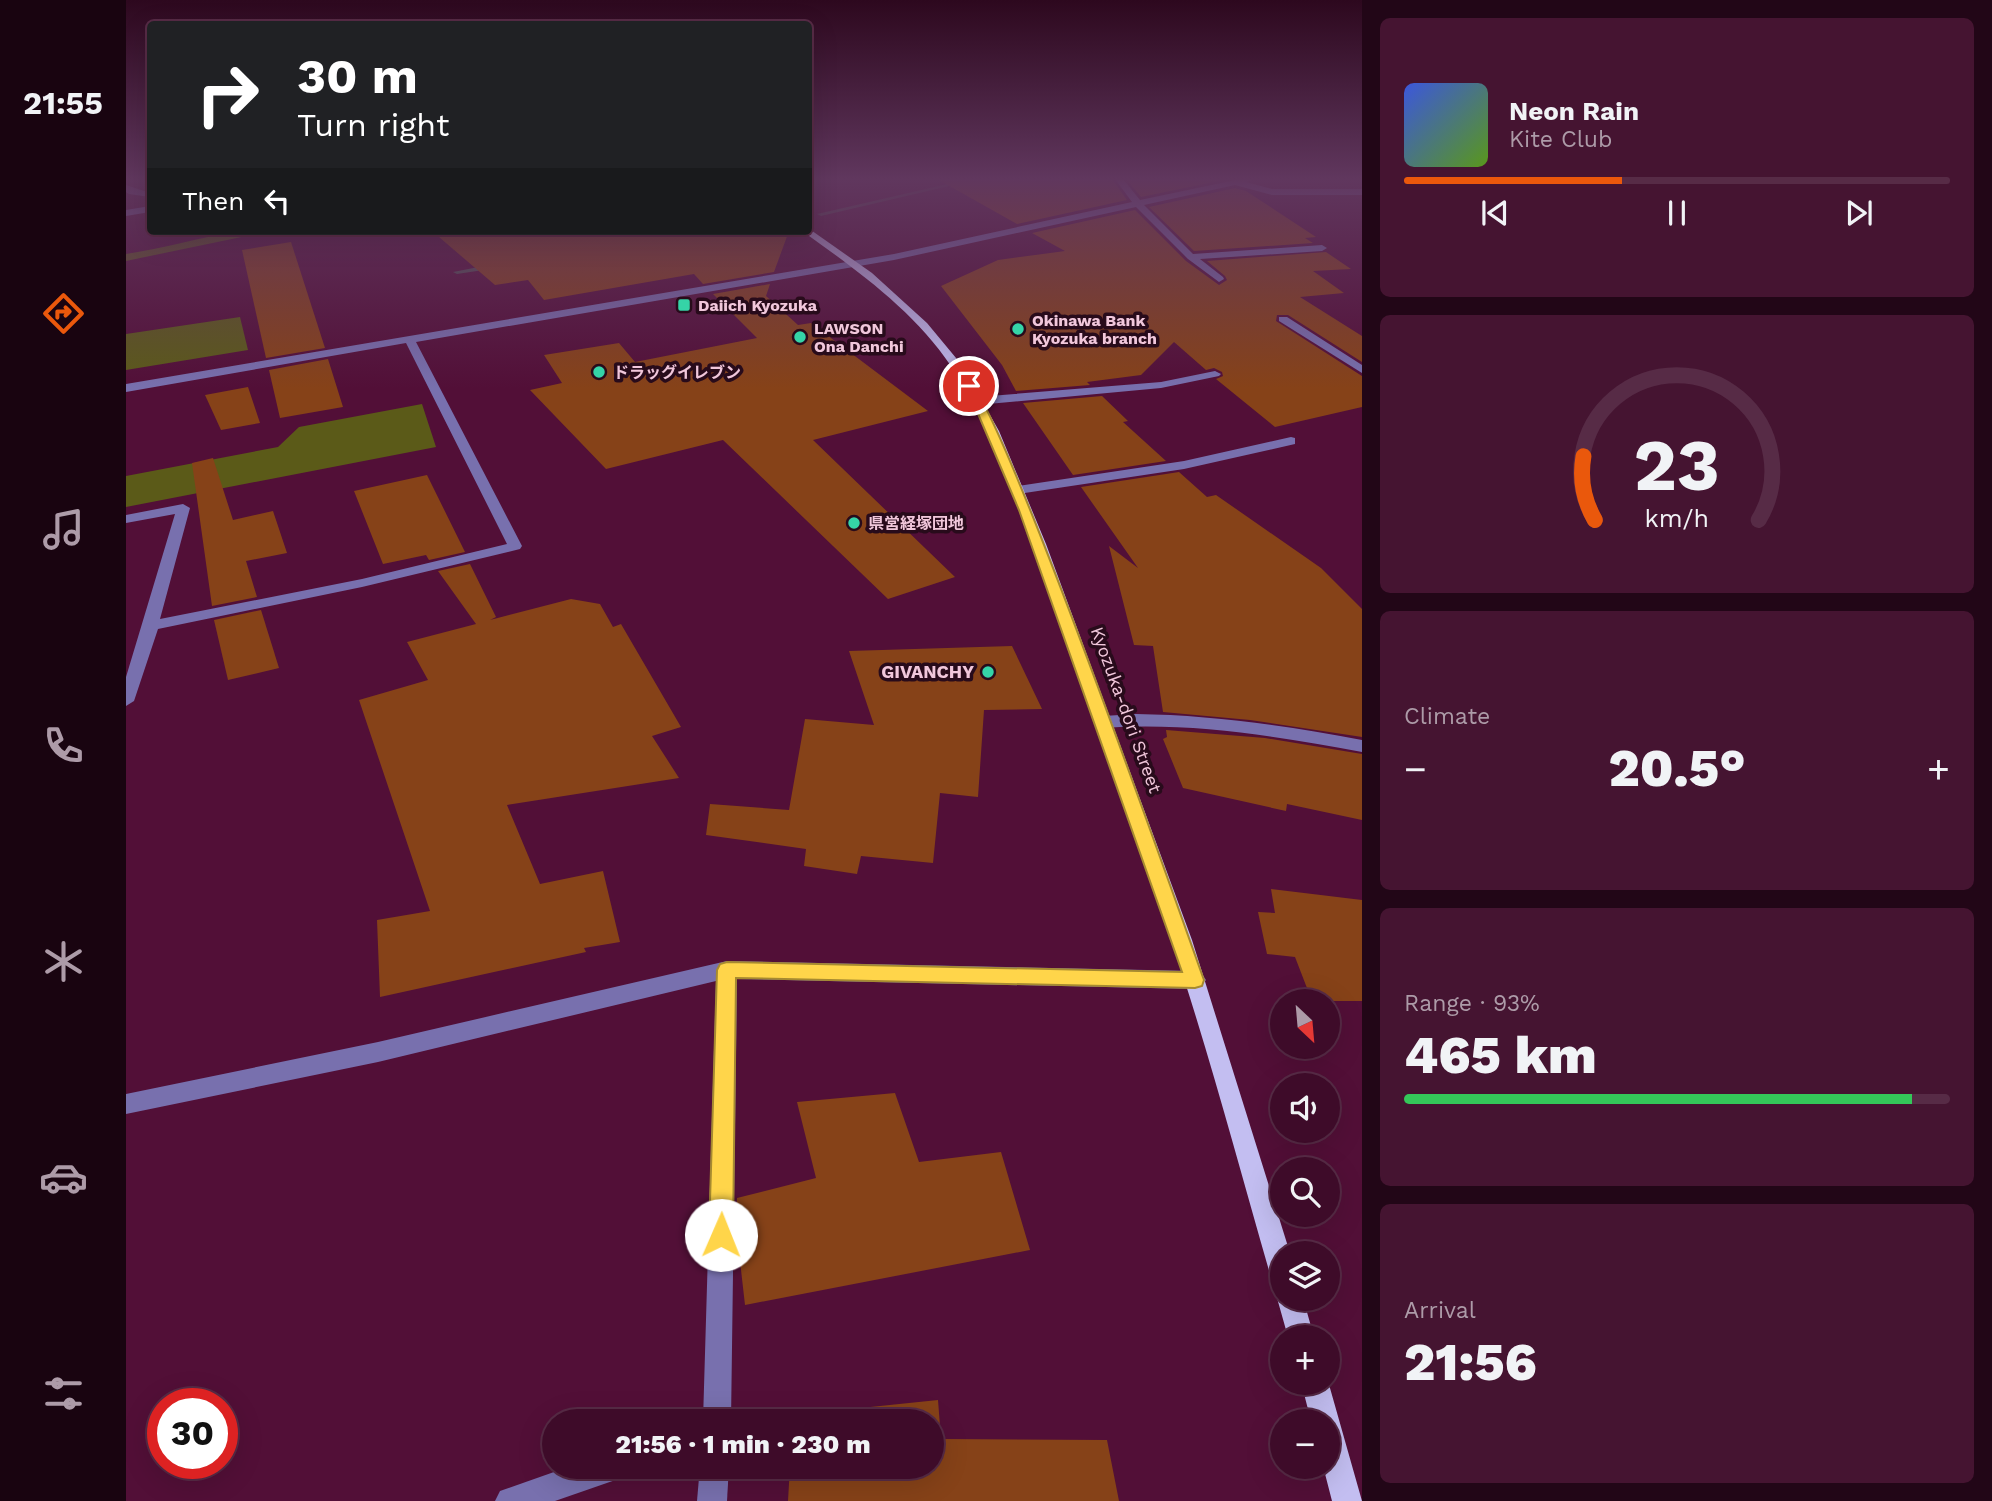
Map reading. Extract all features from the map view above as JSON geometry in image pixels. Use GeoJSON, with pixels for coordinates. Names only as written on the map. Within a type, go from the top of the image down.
{"type":"FeatureCollection","features":[{"type":"Feature","properties":{"kind":"main road","name":"Kyozuka-dori Street"},"geometry":{"type":"LineString","coordinates":[[834,249],[888,291],[927,329],[954,363],[977,401],[1018,490],[1195,980],[1273,1241]]}},
{"type":"Feature","properties":{"kind":"main road"},"geometry":{"type":"LineString","coordinates":[[1340,1476],[1347,1501]]}},
{"type":"Feature","properties":{"kind":"street"},"geometry":{"type":"LineString","coordinates":[[126,388],[855,264],[926,249]]}},
{"type":"Feature","properties":{"kind":"street"},"geometry":{"type":"LineString","coordinates":[[1183,249],[1219,279]]}},
{"type":"Feature","properties":{"kind":"street"},"geometry":{"type":"LineString","coordinates":[[1191,257],[1307,249]]}},
{"type":"Feature","properties":{"kind":"street"},"geometry":{"type":"LineString","coordinates":[[1283,319],[1361,368]]}},
{"type":"Feature","properties":{"kind":"street"},"geometry":{"type":"LineString","coordinates":[[151,626],[362,583],[515,546],[410,340]]}},
{"type":"Feature","properties":{"kind":"street"},"geometry":{"type":"LineString","coordinates":[[977,401],[1161,385],[1215,374]]}},
{"type":"Feature","properties":{"kind":"street"},"geometry":{"type":"LineString","coordinates":[[1018,490],[1184,465],[1291,441]]}},
{"type":"Feature","properties":{"kind":"street"},"geometry":{"type":"LineString","coordinates":[[126,519],[183,508],[151,626],[126,701]]}},
{"type":"Feature","properties":{"kind":"street"},"geometry":{"type":"LineString","coordinates":[[1103,722],[1167,719],[1269,729],[1362,746]]}},
{"type":"Feature","properties":{"kind":"street"},"geometry":{"type":"LineString","coordinates":[[717,1409],[727,970]]}},
{"type":"Feature","properties":{"kind":"street"},"geometry":{"type":"LineString","coordinates":[[126,1104],[378,1052],[727,970],[1195,980]]}},
{"type":"Feature","properties":{"kind":"street"},"geometry":{"type":"LineString","coordinates":[[510,1501],[577,1479]]}},
{"type":"Feature","properties":{"kind":"street"},"geometry":{"type":"LineString","coordinates":[[712,1501],[714,1479]]}},
{"type":"Feature","properties":{"kind":"shaded area"},"geometry":{"type":"Polygon","coordinates":[[[155,249],[183,249],[126,261],[126,254],[155,249]]]}},
{"type":"Feature","properties":{"kind":"shaded area"},"geometry":{"type":"Polygon","coordinates":[[[240,317],[248,350],[126,370],[126,334],[240,317]]]}},
{"type":"Feature","properties":{"kind":"shaded area"},"geometry":{"type":"Polygon","coordinates":[[[422,404],[436,447],[126,507],[126,476],[278,447],[299,427],[422,404]]]}},
{"type":"Feature","properties":{"kind":"building"},"geometry":{"type":"Polygon","coordinates":[[[293,249],[325,348],[266,358],[242,250],[293,249]]]}},
{"type":"Feature","properties":{"kind":"building"},"geometry":{"type":"Polygon","coordinates":[[[453,249],[782,249],[774,272],[703,284],[694,274],[544,300],[528,280],[495,285],[453,249]]]}},
{"type":"Feature","properties":{"kind":"building"},"geometry":{"type":"Polygon","coordinates":[[[1061,249],[1174,249],[1219,285],[1227,280],[1225,276],[1207,261],[1326,252],[1351,269],[1313,271],[1344,293],[1300,297],[1362,336],[1362,362],[1288,315],[1277,315],[1276,321],[1362,376],[1362,407],[1275,427],[1216,379],[1223,376],[1222,372],[1214,368],[1206,370],[1174,342],[1141,375],[1087,382],[1090,385],[1016,391],[1002,365],[941,286],[998,260],[1065,251],[1061,249]]]}},
{"type":"Feature","properties":{"kind":"building"},"geometry":{"type":"Polygon","coordinates":[[[770,284],[766,296],[798,325],[811,323],[928,411],[813,440],[955,577],[888,599],[723,440],[606,469],[530,390],[562,383],[544,355],[619,343],[635,362],[757,338],[713,294],[770,284]]]}},
{"type":"Feature","properties":{"kind":"building"},"geometry":{"type":"Polygon","coordinates":[[[328,359],[343,407],[280,418],[269,370],[328,359]]]}},
{"type":"Feature","properties":{"kind":"building"},"geometry":{"type":"Polygon","coordinates":[[[248,387],[260,423],[221,430],[205,395],[248,387]]]}},
{"type":"Feature","properties":{"kind":"building"},"geometry":{"type":"Polygon","coordinates":[[[1102,396],[1128,421],[1123,422],[1166,461],[1073,475],[1023,403],[1102,396]]]}},
{"type":"Feature","properties":{"kind":"building"},"geometry":{"type":"Polygon","coordinates":[[[213,458],[233,520],[273,511],[287,553],[246,561],[257,597],[212,606],[192,463],[213,458]]]}},
{"type":"Feature","properties":{"kind":"building"},"geometry":{"type":"Polygon","coordinates":[[[1179,472],[1207,497],[1216,495],[1321,568],[1362,609],[1362,737],[1250,720],[1163,712],[1153,646],[1134,645],[1109,546],[1138,568],[1081,487],[1179,472]]]}},
{"type":"Feature","properties":{"kind":"building"},"geometry":{"type":"Polygon","coordinates":[[[427,475],[465,552],[429,560],[426,555],[383,564],[354,491],[427,475]]]}},
{"type":"Feature","properties":{"kind":"building"},"geometry":{"type":"Polygon","coordinates":[[[470,564],[496,617],[490,620],[571,599],[600,604],[613,627],[621,624],[681,727],[652,736],[679,778],[507,805],[540,884],[603,871],[620,942],[584,948],[586,952],[380,997],[377,920],[430,911],[359,700],[428,680],[407,642],[476,624],[438,571],[470,564]]]}},
{"type":"Feature","properties":{"kind":"building"},"geometry":{"type":"Polygon","coordinates":[[[261,610],[279,668],[228,680],[214,620],[261,610]]]}},
{"type":"Feature","properties":{"kind":"building"},"geometry":{"type":"Polygon","coordinates":[[[1012,646],[1042,709],[984,710],[978,797],[940,793],[933,863],[861,856],[857,874],[804,866],[806,849],[706,835],[710,804],[789,810],[805,719],[874,725],[849,651],[1012,646]]]}},
{"type":"Feature","properties":{"kind":"building"},"geometry":{"type":"Polygon","coordinates":[[[1166,730],[1265,738],[1362,754],[1362,820],[1287,804],[1286,811],[1183,788],[1163,739],[1167,737],[1166,730]]]}},
{"type":"Feature","properties":{"kind":"building"},"geometry":{"type":"Polygon","coordinates":[[[1271,889],[1362,900],[1362,1001],[1340,1001],[1340,989],[1307,989],[1295,957],[1267,954],[1258,912],[1275,913],[1271,889]]]}},
{"type":"Feature","properties":{"kind":"building"},"geometry":{"type":"Polygon","coordinates":[[[895,1093],[919,1162],[1001,1152],[1030,1250],[745,1305],[736,1226],[737,1198],[816,1178],[797,1102],[895,1093]]]}},
{"type":"Feature","properties":{"kind":"building"},"geometry":{"type":"Polygon","coordinates":[[[938,1400],[939,1409],[851,1409],[938,1400]]]}},
{"type":"Feature","properties":{"kind":"building"},"geometry":{"type":"Polygon","coordinates":[[[944,1439],[1107,1440],[1119,1501],[788,1501],[789,1479],[944,1479],[944,1439]]]}},
{"type":"Feature","properties":{"kind":"waterway"},"geometry":{"type":"LineString","coordinates":[[457,272],[494,266]]}},
{"type":"Feature","properties":{"kind":"place","name":"Daiich Kyozuka"},"geometry":{"type":"Point","coordinates":[684,305]}},
{"type":"Feature","properties":{"kind":"place","name":"Okinawa Bank Kyozuka branch"},"geometry":{"type":"Point","coordinates":[1018,329]}},
{"type":"Feature","properties":{"kind":"place","name":"LAWSON Ona Danchi"},"geometry":{"type":"Point","coordinates":[800,337]}},
{"type":"Feature","properties":{"kind":"place","name":"ドラッグイレブン"},"geometry":{"type":"Point","coordinates":[599,372]}},
{"type":"Feature","properties":{"kind":"place","name":"県営経塚団地"},"geometry":{"type":"Point","coordinates":[854,523]}},
{"type":"Feature","properties":{"kind":"place","name":"GIVANCHY"},"geometry":{"type":"Point","coordinates":[988,672]}},
{"type":"Feature","properties":{"kind":"route"},"geometry":{"type":"LineString","coordinates":[[721,1235],[727,970],[1195,980],[1018,490],[969,386]]}}]}
